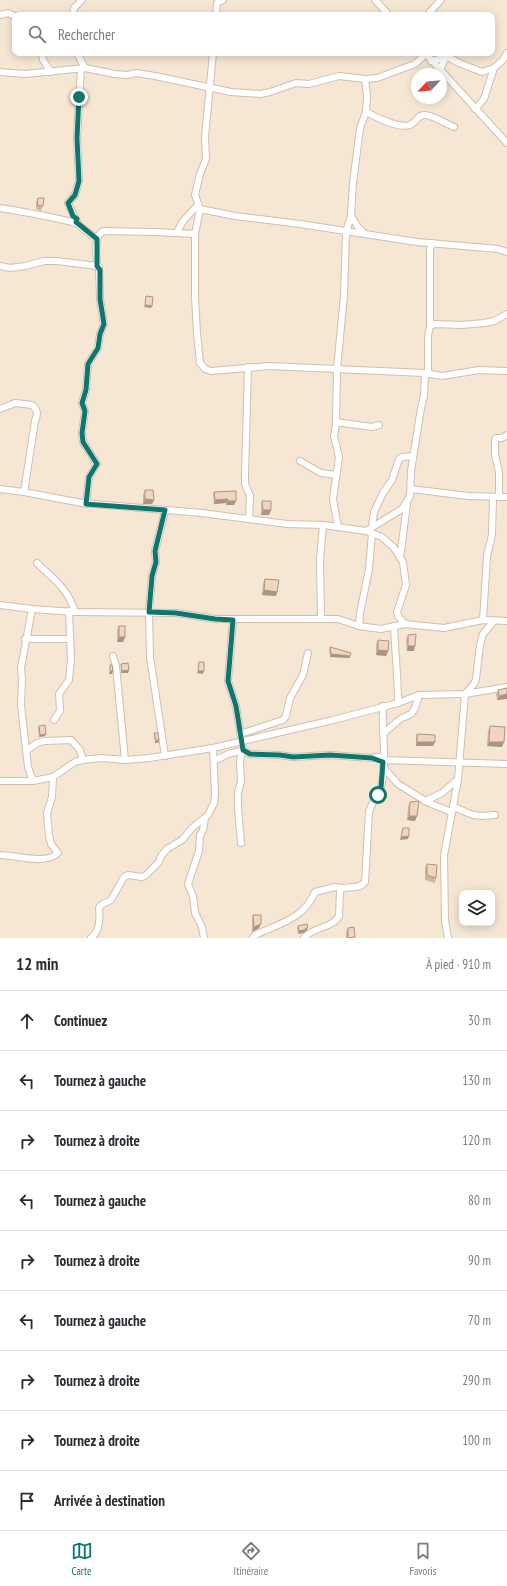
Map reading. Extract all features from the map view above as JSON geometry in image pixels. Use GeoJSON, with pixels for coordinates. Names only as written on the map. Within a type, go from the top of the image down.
{"type":"FeatureCollection","features":[{"type":"Feature","properties":{"kind":"street"},"geometry":{"type":"LineString","coordinates":[[74,12],[74,8],[82,0]]}},
{"type":"Feature","properties":{"kind":"street"},"geometry":{"type":"LineString","coordinates":[[216,12],[217,3],[223,0]]}},
{"type":"Feature","properties":{"kind":"street"},"geometry":{"type":"LineString","coordinates":[[375,0],[386,12]]}},
{"type":"Feature","properties":{"kind":"street"},"geometry":{"type":"LineString","coordinates":[[430,12],[441,0]]}},
{"type":"Feature","properties":{"kind":"street"},"geometry":{"type":"LineString","coordinates":[[0,15],[8,13],[12,15]]}},
{"type":"Feature","properties":{"kind":"street"},"geometry":{"type":"LineString","coordinates":[[451,56],[459,63],[482,72],[494,68],[503,60],[507,53]]}},
{"type":"Feature","properties":{"kind":"street"},"geometry":{"type":"LineString","coordinates":[[42,56],[43,60],[51,72]]}},
{"type":"Feature","properties":{"kind":"street"},"geometry":{"type":"LineString","coordinates":[[72,68],[76,56]]}},
{"type":"Feature","properties":{"kind":"street"},"geometry":{"type":"LineString","coordinates":[[76,222],[77,219],[73,216],[68,203],[75,195],[79,181],[77,138],[83,68],[78,56]]}},
{"type":"Feature","properties":{"kind":"street"},"geometry":{"type":"LineString","coordinates":[[212,56],[205,137],[206,160],[200,174],[195,195],[198,207],[195,234],[197,333],[200,363],[205,369],[210,371],[269,366],[442,376],[479,370],[507,371]]}},
{"type":"Feature","properties":{"kind":"street"},"geometry":{"type":"LineString","coordinates":[[0,72],[25,74],[83,68],[115,74],[127,75],[136,73],[231,92],[260,94],[296,83],[309,84],[339,76],[365,79],[377,78],[405,69],[415,64],[423,56]]}},
{"type":"Feature","properties":{"kind":"street"},"geometry":{"type":"LineString","coordinates":[[427,56],[438,68]]}},
{"type":"Feature","properties":{"kind":"street"},"geometry":{"type":"LineString","coordinates":[[431,61],[447,56]]}},
{"type":"Feature","properties":{"kind":"street"},"geometry":{"type":"LineString","coordinates":[[441,68],[444,60],[449,56]]}},
{"type":"Feature","properties":{"kind":"street"},"geometry":{"type":"LineString","coordinates":[[475,109],[484,99],[494,68]]}},
{"type":"Feature","properties":{"kind":"street"},"geometry":{"type":"LineString","coordinates":[[447,78],[507,143]]}},
{"type":"Feature","properties":{"kind":"street"},"geometry":{"type":"LineString","coordinates":[[338,527],[333,500],[339,456],[334,436],[336,422],[337,369],[344,295],[346,232],[351,216],[353,182],[360,128],[366,112],[367,96],[365,79]]}},
{"type":"Feature","properties":{"kind":"street"},"geometry":{"type":"LineString","coordinates":[[366,112],[393,123],[404,125],[410,124],[420,116],[426,115],[454,127]]}},
{"type":"Feature","properties":{"kind":"street"},"geometry":{"type":"LineString","coordinates":[[198,207],[235,216],[300,224],[346,232],[507,251]]}},
{"type":"Feature","properties":{"kind":"street"},"geometry":{"type":"LineString","coordinates":[[177,232],[183,221],[198,207]]}},
{"type":"Feature","properties":{"kind":"street"},"geometry":{"type":"LineString","coordinates":[[0,208],[76,222],[97,239]]}},
{"type":"Feature","properties":{"kind":"street"},"geometry":{"type":"LineString","coordinates":[[351,216],[358,227],[365,234]]}},
{"type":"Feature","properties":{"kind":"street"},"geometry":{"type":"LineString","coordinates":[[86,504],[89,477],[97,464],[83,442],[82,433],[85,411],[82,403],[86,390],[88,364],[98,348],[100,334],[104,324],[100,299],[100,270],[97,266],[97,239],[99,234],[103,231],[177,232],[195,234]]}},
{"type":"Feature","properties":{"kind":"street"},"geometry":{"type":"LineString","coordinates":[[422,242],[430,249]]}},
{"type":"Feature","properties":{"kind":"street"},"geometry":{"type":"LineString","coordinates":[[370,530],[402,509],[410,496],[413,456],[424,396],[424,384],[428,375],[428,336],[430,326],[430,249],[433,243]]}},
{"type":"Feature","properties":{"kind":"street"},"geometry":{"type":"LineString","coordinates":[[0,266],[10,268],[44,261],[57,261],[97,266]]}},
{"type":"Feature","properties":{"kind":"street"},"geometry":{"type":"LineString","coordinates":[[430,326],[435,324],[461,325],[484,323],[494,321],[507,314]]}},
{"type":"Feature","properties":{"kind":"street"},"geometry":{"type":"LineString","coordinates":[[248,367],[245,484],[250,496],[249,519]]}},
{"type":"Feature","properties":{"kind":"street"},"geometry":{"type":"LineString","coordinates":[[0,409],[16,403],[32,405],[37,411],[24,492]]}},
{"type":"Feature","properties":{"kind":"street"},"geometry":{"type":"LineString","coordinates":[[336,422],[372,427],[379,425]]}},
{"type":"Feature","properties":{"kind":"street"},"geometry":{"type":"LineString","coordinates":[[482,620],[487,556],[492,536],[491,524],[499,472],[495,455],[495,440],[496,438],[502,438],[507,435]]}},
{"type":"Feature","properties":{"kind":"street"},"geometry":{"type":"LineString","coordinates":[[359,626],[360,613],[369,569],[370,530],[374,512],[383,493],[392,480],[400,459],[402,457],[413,456]]}},
{"type":"Feature","properties":{"kind":"street"},"geometry":{"type":"LineString","coordinates":[[300,461],[321,473],[336,475]]}},
{"type":"Feature","properties":{"kind":"street"},"geometry":{"type":"LineString","coordinates":[[411,489],[468,496],[507,497]]}},
{"type":"Feature","properties":{"kind":"street"},"geometry":{"type":"LineString","coordinates":[[0,491],[24,492],[86,504],[202,513],[287,524],[323,525],[370,530],[382,537],[394,548],[403,562],[406,585],[397,612],[398,616],[405,624]]}},
{"type":"Feature","properties":{"kind":"street"},"geometry":{"type":"LineString","coordinates":[[400,558],[406,504]]}},
{"type":"Feature","properties":{"kind":"street"},"geometry":{"type":"LineString","coordinates":[[165,510],[155,551],[156,562],[152,576],[149,612],[150,657],[165,756]]}},
{"type":"Feature","properties":{"kind":"street"},"geometry":{"type":"LineString","coordinates":[[321,619],[320,559],[323,525]]}},
{"type":"Feature","properties":{"kind":"street"},"geometry":{"type":"LineString","coordinates":[[37,563],[50,573],[71,600],[71,659],[69,680],[59,694],[60,711],[54,720]]}},
{"type":"Feature","properties":{"kind":"street"},"geometry":{"type":"LineString","coordinates":[[0,605],[72,612],[176,613],[215,619],[233,620],[338,619],[359,626],[381,629],[405,624],[444,628],[482,620],[507,621]]}},
{"type":"Feature","properties":{"kind":"street"},"geometry":{"type":"LineString","coordinates":[[32,609],[21,668],[21,705],[28,767],[33,781]]}},
{"type":"Feature","properties":{"kind":"street"},"geometry":{"type":"LineString","coordinates":[[233,620],[228,681],[236,706],[243,750],[239,763],[241,772],[238,792],[238,813],[241,844]]}},
{"type":"Feature","properties":{"kind":"street"},"geometry":{"type":"LineString","coordinates":[[448,938],[445,920],[443,863],[444,847],[451,819],[458,779],[465,694],[474,684],[476,679],[480,645],[483,634],[495,620]]}},
{"type":"Feature","properties":{"kind":"street"},"geometry":{"type":"LineString","coordinates":[[394,626],[398,703]]}},
{"type":"Feature","properties":{"kind":"street"},"geometry":{"type":"LineString","coordinates":[[26,639],[70,639]]}},
{"type":"Feature","properties":{"kind":"street"},"geometry":{"type":"LineString","coordinates":[[240,734],[283,720],[286,716],[290,698],[303,675],[308,653]]}},
{"type":"Feature","properties":{"kind":"street"},"geometry":{"type":"LineString","coordinates":[[113,656],[116,666],[125,760]]}},
{"type":"Feature","properties":{"kind":"street"},"geometry":{"type":"LineString","coordinates":[[0,781],[33,781],[53,778],[75,762],[83,760],[101,758],[125,760],[165,756],[213,748],[333,720],[398,703],[419,695],[465,694],[507,687]]}},
{"type":"Feature","properties":{"kind":"street"},"geometry":{"type":"LineString","coordinates":[[384,733],[400,719],[411,714],[415,708],[419,695]]}},
{"type":"Feature","properties":{"kind":"street"},"geometry":{"type":"LineString","coordinates":[[253,938],[255,935],[297,916],[307,907],[315,892],[335,887],[357,887],[363,885],[365,882],[368,812],[370,804],[378,795],[381,788],[384,733],[382,721],[383,706]]}},
{"type":"Feature","properties":{"kind":"street"},"geometry":{"type":"LineString","coordinates":[[26,751],[44,741],[71,740],[80,750],[83,760]]}},
{"type":"Feature","properties":{"kind":"street"},"geometry":{"type":"LineString","coordinates":[[91,938],[98,930],[99,908],[101,905],[111,900],[124,877],[128,875],[142,877],[146,875],[159,862],[161,856],[167,849],[182,840],[192,828],[205,818],[211,810],[215,794],[213,748]]}},
{"type":"Feature","properties":{"kind":"street"},"geometry":{"type":"LineString","coordinates":[[243,750],[250,754],[293,757],[330,755],[372,758],[383,761],[507,764]]}},
{"type":"Feature","properties":{"kind":"street"},"geometry":{"type":"LineString","coordinates":[[214,760],[220,759],[227,754],[238,753],[243,750]]}},
{"type":"Feature","properties":{"kind":"street"},"geometry":{"type":"LineString","coordinates":[[383,761],[398,784],[425,801],[472,815],[495,815]]}},
{"type":"Feature","properties":{"kind":"street"},"geometry":{"type":"LineString","coordinates":[[0,855],[12,855],[24,858],[42,858],[53,856],[58,853],[51,844],[48,821],[48,808],[52,797],[53,778]]}},
{"type":"Feature","properties":{"kind":"street"},"geometry":{"type":"LineString","coordinates":[[425,801],[442,793],[458,779]]}},
{"type":"Feature","properties":{"kind":"street"},"geometry":{"type":"LineString","coordinates":[[204,938],[202,927],[194,913],[193,896],[188,884],[199,851],[200,836],[203,830],[205,818]]}},
{"type":"Feature","properties":{"kind":"street"},"geometry":{"type":"LineString","coordinates":[[304,938],[312,930],[328,925],[338,919],[340,891],[343,888]]}},
{"type":"Feature","properties":{"kind":"shaded area"},"geometry":{"type":"Polygon","coordinates":[[[0,0],[507,0],[507,938],[0,938],[0,0]]]}},
{"type":"Feature","properties":{"kind":"building"},"geometry":{"type":"Polygon","coordinates":[[[38,198],[44,198],[43,206],[37,205],[38,198]]]}},
{"type":"Feature","properties":{"kind":"building"},"geometry":{"type":"Polygon","coordinates":[[[146,296],[153,297],[152,306],[145,305],[146,296]]]}},
{"type":"Feature","properties":{"kind":"building"},"geometry":{"type":"Polygon","coordinates":[[[145,490],[153,490],[154,500],[145,499],[145,490]]]}},
{"type":"Feature","properties":{"kind":"building"},"geometry":{"type":"Polygon","coordinates":[[[236,491],[236,501],[228,501],[228,499],[215,500],[214,492],[236,491]]]}},
{"type":"Feature","properties":{"kind":"building"},"geometry":{"type":"Polygon","coordinates":[[[262,501],[271,501],[271,510],[263,510],[262,501]]]}},
{"type":"Feature","properties":{"kind":"building"},"geometry":{"type":"Polygon","coordinates":[[[265,579],[279,580],[277,592],[264,590],[265,579]]]}},
{"type":"Feature","properties":{"kind":"building"},"geometry":{"type":"Polygon","coordinates":[[[119,626],[125,626],[125,637],[119,637],[119,626]]]}},
{"type":"Feature","properties":{"kind":"building"},"geometry":{"type":"Polygon","coordinates":[[[416,634],[415,646],[408,646],[408,635],[416,634]]]}},
{"type":"Feature","properties":{"kind":"building"},"geometry":{"type":"Polygon","coordinates":[[[378,640],[389,641],[388,651],[378,650],[378,640]]]}},
{"type":"Feature","properties":{"kind":"building"},"geometry":{"type":"Polygon","coordinates":[[[330,647],[351,653],[350,656],[331,654],[330,647]]]}},
{"type":"Feature","properties":{"kind":"building"},"geometry":{"type":"Polygon","coordinates":[[[199,662],[204,662],[204,671],[198,671],[199,662]]]}},
{"type":"Feature","properties":{"kind":"building"},"geometry":{"type":"Polygon","coordinates":[[[128,663],[129,670],[122,671],[121,664],[128,663]]]}},
{"type":"Feature","properties":{"kind":"building"},"geometry":{"type":"Polygon","coordinates":[[[110,665],[112,665],[113,671],[110,671],[110,665]]]}},
{"type":"Feature","properties":{"kind":"building"},"geometry":{"type":"Polygon","coordinates":[[[507,688],[507,694],[499,696],[498,690],[507,688]]]}},
{"type":"Feature","properties":{"kind":"building"},"geometry":{"type":"Polygon","coordinates":[[[45,725],[46,734],[40,735],[39,726],[45,725]]]}},
{"type":"Feature","properties":{"kind":"building"},"geometry":{"type":"Polygon","coordinates":[[[490,726],[505,727],[504,742],[489,742],[490,726]]]}},
{"type":"Feature","properties":{"kind":"building"},"geometry":{"type":"Polygon","coordinates":[[[154,733],[158,733],[159,740],[156,741],[154,733]]]}},
{"type":"Feature","properties":{"kind":"building"},"geometry":{"type":"Polygon","coordinates":[[[417,734],[435,735],[435,742],[417,742],[417,734]]]}},
{"type":"Feature","properties":{"kind":"building"},"geometry":{"type":"Polygon","coordinates":[[[419,801],[417,816],[409,816],[410,802],[419,801]]]}},
{"type":"Feature","properties":{"kind":"building"},"geometry":{"type":"Polygon","coordinates":[[[403,828],[409,828],[409,836],[401,837],[403,828]]]}},
{"type":"Feature","properties":{"kind":"building"},"geometry":{"type":"Polygon","coordinates":[[[427,864],[437,865],[436,878],[427,875],[427,864]]]}},
{"type":"Feature","properties":{"kind":"building"},"geometry":{"type":"Polygon","coordinates":[[[253,915],[261,915],[261,924],[254,927],[253,915]]]}},
{"type":"Feature","properties":{"kind":"building"},"geometry":{"type":"Polygon","coordinates":[[[307,924],[308,927],[299,931],[298,926],[307,924]]]}},
{"type":"Feature","properties":{"kind":"building"},"geometry":{"type":"Polygon","coordinates":[[[354,927],[355,937],[348,938],[348,928],[354,927]]]}},
{"type":"Feature","properties":{"kind":"route"},"geometry":{"type":"LineString","coordinates":[[79,97],[77,138],[79,186],[75,195],[68,200],[68,203],[73,216],[77,219],[76,222],[97,239],[97,266],[100,270],[100,299],[104,324],[100,334],[98,348],[92,356],[86,370],[86,390],[82,403],[85,411],[82,433],[83,442],[97,464],[89,477],[86,504],[165,510],[155,551],[156,562],[152,576],[149,612],[176,613],[215,619],[233,620],[228,681],[236,706],[242,748],[245,752],[250,754],[293,757],[330,755],[372,758],[383,762],[383,775],[381,788],[378,795]]}}]}
